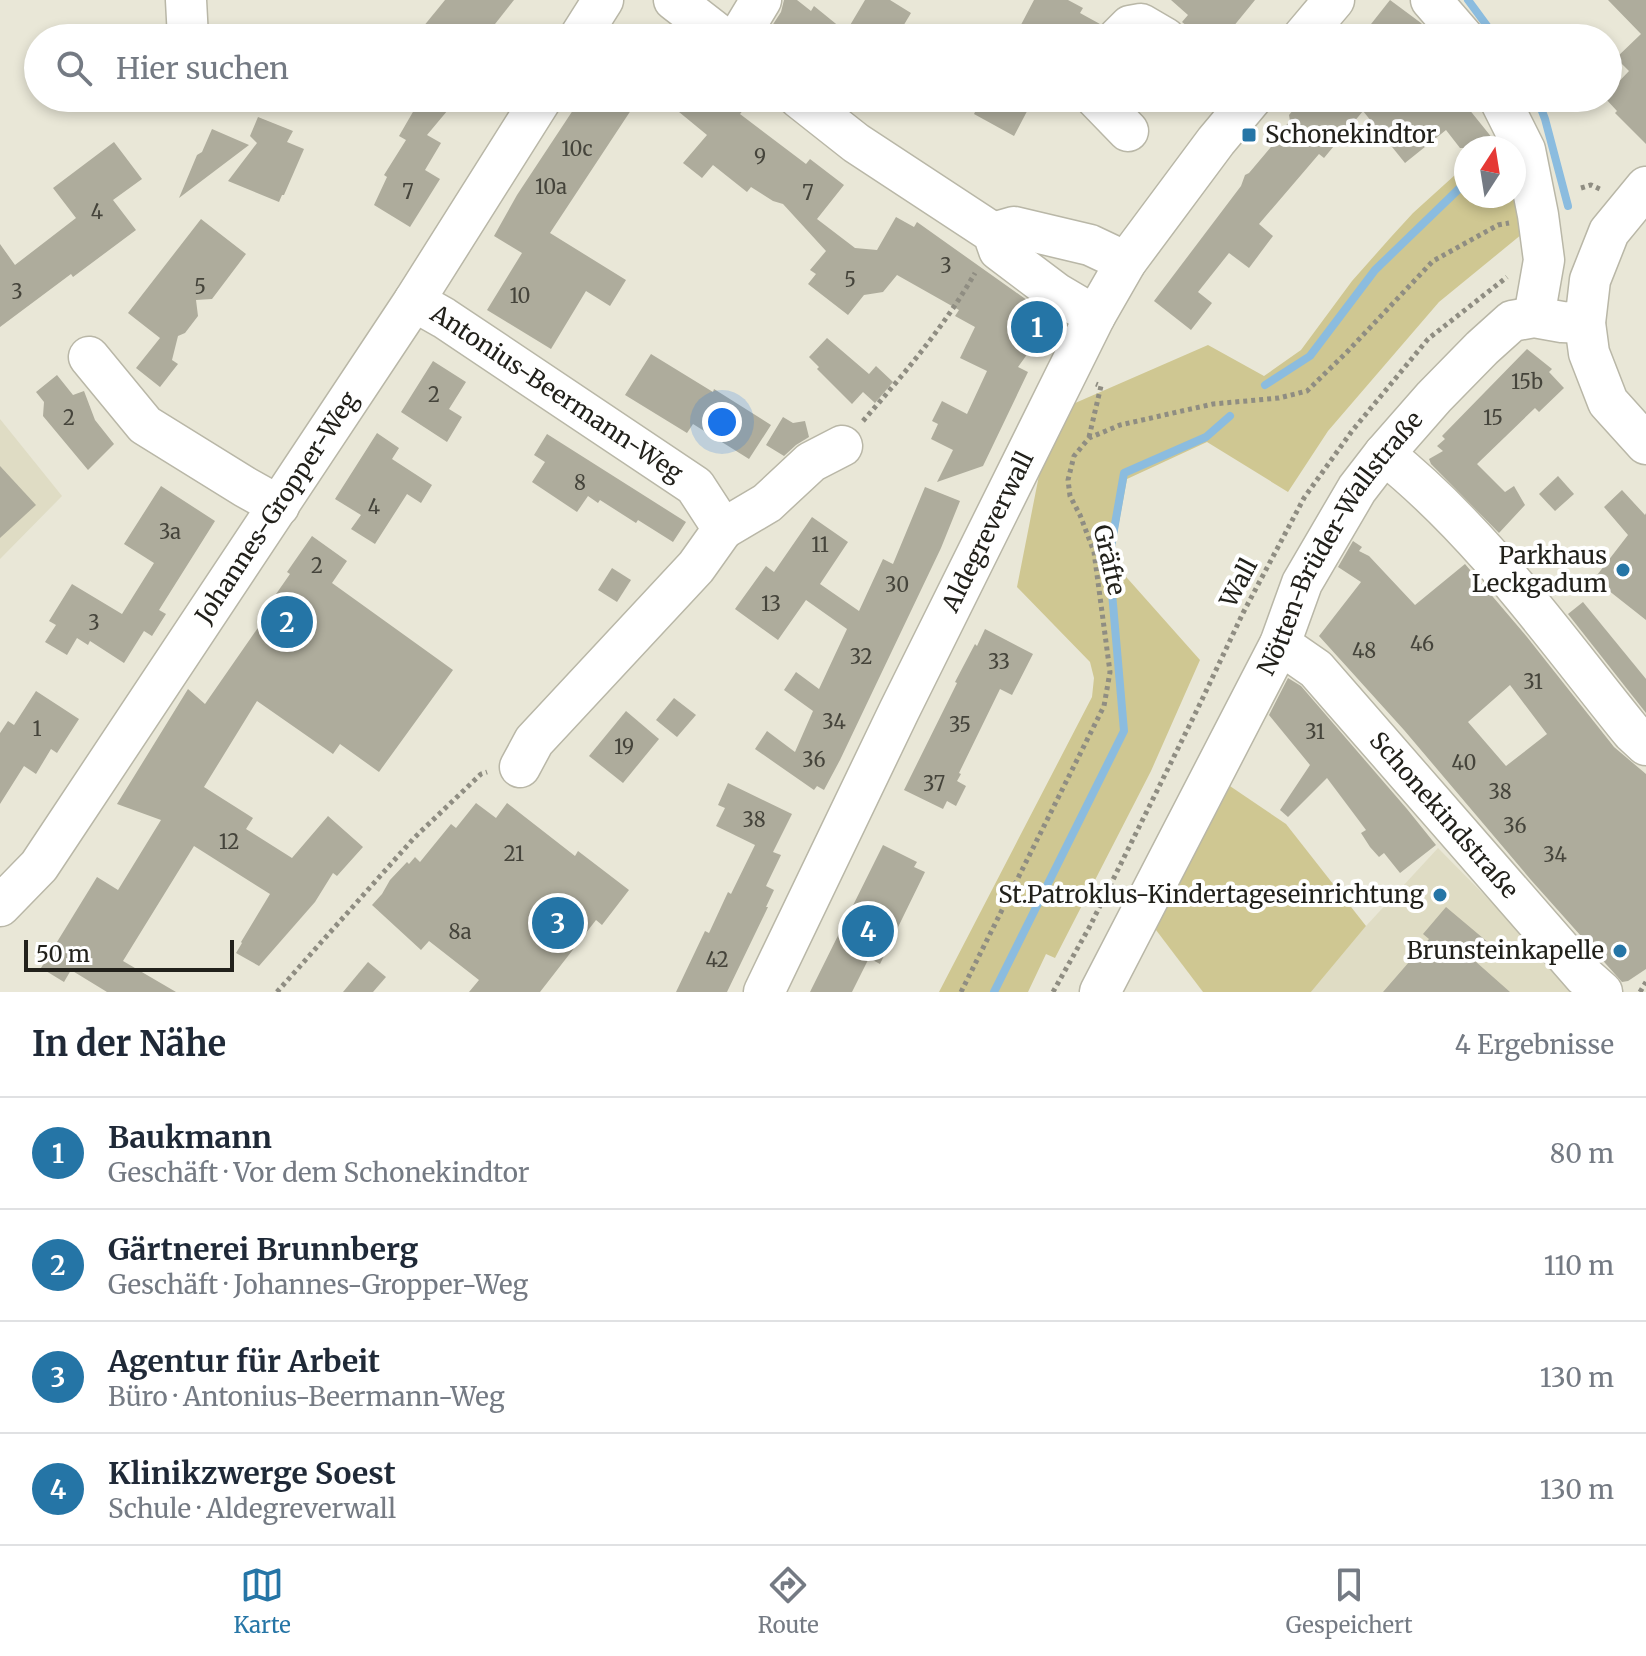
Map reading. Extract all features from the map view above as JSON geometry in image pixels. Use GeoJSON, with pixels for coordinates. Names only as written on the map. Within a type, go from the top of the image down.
{"type":"FeatureCollection","features":[{"type":"Feature","properties":{"kind":"street"},"geometry":{"type":"LineString","coordinates":[[186,0],[187,24]]}},
{"type":"Feature","properties":{"kind":"street"},"geometry":{"type":"LineString","coordinates":[[588,24],[603,0]]}},
{"type":"Feature","properties":{"kind":"street"},"geometry":{"type":"LineString","coordinates":[[674,0],[705,24]]}},
{"type":"Feature","properties":{"kind":"street"},"geometry":{"type":"LineString","coordinates":[[746,24],[761,0]]}},
{"type":"Feature","properties":{"kind":"street"},"geometry":{"type":"LineString","coordinates":[[1314,24],[1334,0]]}},
{"type":"Feature","properties":{"kind":"street"},"geometry":{"type":"LineString","coordinates":[[1431,0],[1452,24]]}},
{"type":"Feature","properties":{"kind":"street","name":"Johannes-Gropper-Weg"},"geometry":{"type":"LineString","coordinates":[[0,906],[39,866],[414,301],[533,112]]}},
{"type":"Feature","properties":{"kind":"street"},"geometry":{"type":"LineString","coordinates":[[817,112],[856,143],[993,233],[999,250],[1056,293],[1095,316]]}},
{"type":"Feature","properties":{"kind":"street"},"geometry":{"type":"LineString","coordinates":[[1110,112],[1128,131]]}},
{"type":"Feature","properties":{"kind":"street","name":"Aldegreverwall"},"geometry":{"type":"LineString","coordinates":[[764,992],[1095,316],[1126,262],[1235,112]]}},
{"type":"Feature","properties":{"kind":"street"},"geometry":{"type":"LineString","coordinates":[[1506,112],[1525,150],[1538,215],[1544,260],[1534,317],[1585,323]]}},
{"type":"Feature","properties":{"kind":"street"},"geometry":{"type":"LineString","coordinates":[[1646,187],[1609,232],[1590,280],[1585,323],[1589,353],[1608,402],[1646,444]]}},
{"type":"Feature","properties":{"kind":"street"},"geometry":{"type":"LineString","coordinates":[[993,233],[1014,227],[1090,245],[1126,262]]}},
{"type":"Feature","properties":{"kind":"street","name":"Antonius-Beermann-Weg"},"geometry":{"type":"LineString","coordinates":[[414,301],[695,486],[723,529]]}},
{"type":"Feature","properties":{"kind":"street","name":"Nötten-Brüder-Wallstraße"},"geometry":{"type":"LineString","coordinates":[[1100,992],[1280,644],[1302,583],[1357,489],[1434,397],[1482,348],[1512,321],[1534,317]]}},
{"type":"Feature","properties":{"kind":"street"},"geometry":{"type":"LineString","coordinates":[[89,357],[145,425],[279,506]]}},
{"type":"Feature","properties":{"kind":"street"},"geometry":{"type":"LineString","coordinates":[[520,767],[534,741],[696,567],[723,529],[767,503],[811,462],[842,446]]}},
{"type":"Feature","properties":{"kind":"street"},"geometry":{"type":"LineString","coordinates":[[1384,454],[1415,479],[1487,553],[1632,732],[1646,745]]}},
{"type":"Feature","properties":{"kind":"street","name":"Schonekindstraße"},"geometry":{"type":"LineString","coordinates":[[1280,644],[1316,669],[1584,976],[1602,992]]}},
{"type":"Feature","properties":{"kind":"path"},"geometry":{"type":"LineString","coordinates":[[1581,188],[1591,185],[1603,190]]}},
{"type":"Feature","properties":{"kind":"path","name":"Gräfte"},"geometry":{"type":"LineString","coordinates":[[961,992],[1104,706],[1110,672],[1094,552],[1070,496],[1068,480],[1074,456],[1089,438],[1120,425],[1213,404],[1279,398],[1307,391],[1433,261],[1498,225],[1538,215]]}},
{"type":"Feature","properties":{"kind":"path"},"geometry":{"type":"LineString","coordinates":[[842,446],[914,362],[957,305],[993,233]]}},
{"type":"Feature","properties":{"kind":"path","name":"Wall"},"geometry":{"type":"LineString","coordinates":[[1053,992],[1090,926],[1243,613],[1304,498],[1352,431],[1428,339],[1518,268],[1544,260]]}},
{"type":"Feature","properties":{"kind":"path"},"geometry":{"type":"LineString","coordinates":[[277,992],[414,838],[481,774],[520,767]]}},
{"type":"Feature","properties":{"kind":"path"},"geometry":{"type":"LineString","coordinates":[[1640,992],[1646,982]]}},
{"type":"Feature","properties":{"kind":"shaded area"},"geometry":{"type":"Polygon","coordinates":[[[1454,176],[1454,208],[1519,208],[1527,230],[1439,302],[1328,431],[1288,492],[1207,442],[1127,479],[1112,561],[1200,660],[1151,771],[1055,958],[1046,954],[1028,992],[939,992],[1092,697],[1094,678],[1090,662],[1017,587],[1043,455],[1066,407],[1208,345],[1264,376],[1301,350],[1352,281],[1413,213],[1454,176]]]}},
{"type":"Feature","properties":{"kind":"shaded area"},"geometry":{"type":"Polygon","coordinates":[[[0,419],[62,496],[0,559],[0,419]]]}},
{"type":"Feature","properties":{"kind":"shaded area"},"geometry":{"type":"Polygon","coordinates":[[[1221,780],[1286,824],[1366,926],[1311,992],[1203,992],[1156,930],[1153,920],[1221,780]]]}},
{"type":"Feature","properties":{"kind":"shaded area","name":"St.Patroklus-Kindertageseinrichtung"},"geometry":{"type":"Polygon","coordinates":[[[1438,848],[1580,992],[1311,992],[1366,926],[1438,848]]]}},
{"type":"Feature","properties":{"kind":"building"},"geometry":{"type":"Polygon","coordinates":[[[445,0],[514,0],[495,24],[425,24],[445,0]]]}},
{"type":"Feature","properties":{"kind":"building"},"geometry":{"type":"Polygon","coordinates":[[[784,0],[797,0],[811,11],[814,6],[836,24],[773,24],[784,0]]]}},
{"type":"Feature","properties":{"kind":"building"},"geometry":{"type":"Polygon","coordinates":[[[865,0],[890,0],[911,13],[904,24],[851,24],[865,0]]]}},
{"type":"Feature","properties":{"kind":"building"},"geometry":{"type":"Polygon","coordinates":[[[1034,0],[1068,0],[1083,8],[1080,13],[1100,24],[1021,24],[1034,0]]]}},
{"type":"Feature","properties":{"kind":"building"},"geometry":{"type":"Polygon","coordinates":[[[1171,0],[1255,0],[1235,24],[1184,24],[1182,22],[1188,15],[1171,0]]]}},
{"type":"Feature","properties":{"kind":"building"},"geometry":{"type":"Polygon","coordinates":[[[1390,0],[1422,24],[1371,24],[1390,0]]]}},
{"type":"Feature","properties":{"kind":"building"},"geometry":{"type":"Polygon","coordinates":[[[1608,0],[1646,0],[1646,144],[1615,113],[1622,112],[1622,78],[1629,71],[1622,64],[1622,52],[1641,34],[1608,0]]]}},
{"type":"Feature","properties":{"kind":"building"},"geometry":{"type":"Polygon","coordinates":[[[413,112],[446,112],[427,135],[441,143],[425,170],[440,179],[410,227],[374,205],[387,177],[384,175],[406,140],[399,136],[413,112]]]}},
{"type":"Feature","properties":{"kind":"building"},"geometry":{"type":"Polygon","coordinates":[[[572,112],[630,112],[550,233],[626,280],[610,306],[586,291],[551,349],[487,310],[522,253],[494,236],[572,112]]]}},
{"type":"Feature","properties":{"kind":"building"},"geometry":{"type":"Polygon","coordinates":[[[679,112],[742,112],[740,114],[806,164],[810,159],[844,185],[817,219],[855,248],[877,250],[896,217],[914,227],[917,222],[1031,303],[1027,308],[1049,324],[1018,367],[1028,372],[983,466],[937,482],[953,450],[931,439],[938,424],[932,421],[942,401],[967,414],[987,371],[960,358],[975,327],[955,316],[959,310],[897,275],[883,292],[864,295],[848,315],[808,284],[816,274],[810,270],[826,251],[783,204],[751,187],[747,192],[713,165],[702,178],[683,163],[707,135],[679,112]]]}},
{"type":"Feature","properties":{"kind":"building"},"geometry":{"type":"Polygon","coordinates":[[[975,112],[1027,112],[1014,136],[975,112]]]}},
{"type":"Feature","properties":{"kind":"building"},"geometry":{"type":"Polygon","coordinates":[[[1291,112],[1362,112],[1324,158],[1319,154],[1259,224],[1273,236],[1249,268],[1229,253],[1198,292],[1212,303],[1191,330],[1154,301],[1241,186],[1245,175],[1290,121],[1291,112]]]}},
{"type":"Feature","properties":{"kind":"building"},"geometry":{"type":"Polygon","coordinates":[[[1364,112],[1471,112],[1491,136],[1454,136],[1454,140],[1446,130],[1405,163],[1364,112]]]}},
{"type":"Feature","properties":{"kind":"building"},"geometry":{"type":"Polygon","coordinates":[[[258,117],[293,131],[287,142],[304,149],[279,202],[228,181],[257,143],[250,136],[258,117]]]}},
{"type":"Feature","properties":{"kind":"building"},"geometry":{"type":"Polygon","coordinates":[[[212,129],[249,145],[179,198],[197,155],[202,152],[212,129]]]}},
{"type":"Feature","properties":{"kind":"building"},"geometry":{"type":"Polygon","coordinates":[[[114,142],[142,179],[113,200],[136,230],[0,327],[0,244],[15,265],[76,218],[53,188],[114,142]]]}},
{"type":"Feature","properties":{"kind":"building"},"geometry":{"type":"Polygon","coordinates":[[[201,219],[246,254],[212,299],[196,300],[198,316],[185,333],[178,336],[172,360],[178,364],[160,387],[136,368],[160,338],[128,313],[201,219]]]}},
{"type":"Feature","properties":{"kind":"building"},"geometry":{"type":"Polygon","coordinates":[[[827,338],[869,374],[876,366],[893,382],[875,403],[863,392],[852,404],[817,369],[819,367],[809,357],[827,338]]]}},
{"type":"Feature","properties":{"kind":"building"},"geometry":{"type":"Polygon","coordinates":[[[1527,349],[1552,369],[1549,372],[1564,388],[1539,412],[1535,408],[1477,464],[1505,492],[1514,486],[1525,505],[1499,533],[1429,459],[1443,451],[1437,446],[1445,439],[1442,436],[1527,349]]]}},
{"type":"Feature","properties":{"kind":"building"},"geometry":{"type":"Polygon","coordinates":[[[651,354],[771,425],[749,459],[693,424],[687,433],[625,395],[651,354]]]}},
{"type":"Feature","properties":{"kind":"building"},"geometry":{"type":"Polygon","coordinates":[[[433,361],[466,382],[449,409],[462,417],[447,442],[401,412],[433,361]]]}},
{"type":"Feature","properties":{"kind":"building"},"geometry":{"type":"Polygon","coordinates":[[[57,375],[73,395],[84,391],[95,420],[114,444],[88,470],[43,416],[44,402],[36,392],[57,375]]]}},
{"type":"Feature","properties":{"kind":"building"},"geometry":{"type":"Polygon","coordinates":[[[783,417],[793,423],[805,421],[809,437],[784,456],[766,445],[783,417]]]}},
{"type":"Feature","properties":{"kind":"building"},"geometry":{"type":"Polygon","coordinates":[[[377,433],[399,448],[392,459],[432,485],[421,503],[407,494],[375,544],[351,529],[361,515],[335,499],[377,433]]]}},
{"type":"Feature","properties":{"kind":"building"},"geometry":{"type":"Polygon","coordinates":[[[547,434],[686,522],[673,542],[600,500],[598,503],[588,496],[577,512],[532,482],[545,462],[534,455],[547,434]]]}},
{"type":"Feature","properties":{"kind":"building"},"geometry":{"type":"Polygon","coordinates":[[[0,466],[36,505],[0,538],[0,466]]]}},
{"type":"Feature","properties":{"kind":"building"},"geometry":{"type":"Polygon","coordinates":[[[1558,476],[1574,494],[1555,511],[1539,494],[1558,476]]]}},
{"type":"Feature","properties":{"kind":"building"},"geometry":{"type":"Polygon","coordinates":[[[161,486],[215,521],[159,610],[166,614],[152,636],[144,631],[124,663],[90,641],[88,645],[77,638],[67,655],[45,642],[56,625],[49,621],[72,584],[122,614],[154,563],[124,544],[161,486]]]}},
{"type":"Feature","properties":{"kind":"building"},"geometry":{"type":"Polygon","coordinates":[[[925,487],[960,501],[941,548],[840,760],[824,790],[817,786],[814,790],[755,749],[767,731],[795,752],[813,711],[784,690],[796,672],[819,689],[847,629],[806,600],[778,640],[735,609],[766,566],[774,572],[812,517],[848,542],[820,584],[859,611],[883,559],[893,564],[925,487]]]}},
{"type":"Feature","properties":{"kind":"building","name":"Parkhaus Leckgadum"},"geometry":{"type":"Polygon","coordinates":[[[1622,490],[1646,513],[1646,620],[1594,579],[1628,535],[1604,507],[1622,490]]]}},
{"type":"Feature","properties":{"kind":"building"},"geometry":{"type":"Polygon","coordinates":[[[312,536],[347,561],[332,583],[453,670],[379,772],[340,744],[333,754],[257,701],[204,787],[253,818],[246,829],[292,858],[328,816],[363,847],[337,876],[333,873],[315,902],[259,966],[236,953],[270,894],[194,846],[123,961],[176,992],[107,992],[71,970],[64,982],[41,968],[97,877],[118,890],[161,820],[117,804],[188,689],[205,704],[271,609],[267,607],[312,536]]]}},
{"type":"Feature","properties":{"kind":"building"},"geometry":{"type":"Polygon","coordinates":[[[1353,541],[1362,547],[1359,551],[1369,556],[1415,605],[1465,564],[1614,747],[1646,774],[1646,969],[1622,982],[1319,636],[1361,582],[1338,567],[1353,541]],[[1510,685],[1468,722],[1506,766],[1547,734],[1510,685]]]}},
{"type":"Feature","properties":{"kind":"building"},"geometry":{"type":"Polygon","coordinates":[[[612,568],[631,580],[617,602],[598,590],[612,568]]]}},
{"type":"Feature","properties":{"kind":"building"},"geometry":{"type":"Polygon","coordinates":[[[1583,602],[1646,679],[1646,713],[1568,614],[1583,602]]]}},
{"type":"Feature","properties":{"kind":"building"},"geometry":{"type":"Polygon","coordinates":[[[985,629],[1033,654],[1012,695],[1000,689],[959,773],[957,781],[966,786],[956,806],[947,801],[943,809],[904,790],[955,682],[985,629]]]}},
{"type":"Feature","properties":{"kind":"building"},"geometry":{"type":"Polygon","coordinates":[[[1288,678],[1301,686],[1436,845],[1400,873],[1384,853],[1379,857],[1370,847],[1361,833],[1366,830],[1327,778],[1288,817],[1280,810],[1310,765],[1269,715],[1288,678]]]}},
{"type":"Feature","properties":{"kind":"building"},"geometry":{"type":"Polygon","coordinates":[[[36,691],[79,719],[57,753],[51,749],[36,774],[24,766],[0,804],[0,733],[8,721],[14,725],[36,691]]]}},
{"type":"Feature","properties":{"kind":"building"},"geometry":{"type":"Polygon","coordinates":[[[674,698],[696,715],[677,737],[656,720],[674,698]]]}},
{"type":"Feature","properties":{"kind":"building"},"geometry":{"type":"Polygon","coordinates":[[[626,711],[659,739],[623,783],[589,756],[626,711]]]}},
{"type":"Feature","properties":{"kind":"building"},"geometry":{"type":"Polygon","coordinates":[[[728,783],[792,814],[773,852],[781,855],[766,886],[774,890],[727,992],[676,992],[705,931],[709,933],[755,845],[716,826],[725,808],[718,805],[728,783]]]}},
{"type":"Feature","properties":{"kind":"building"},"geometry":{"type":"Polygon","coordinates":[[[476,803],[496,818],[507,803],[575,856],[578,851],[629,890],[602,925],[596,920],[540,992],[469,992],[479,980],[429,941],[421,950],[372,905],[407,862],[409,864],[415,857],[420,862],[451,824],[456,828],[476,803]]]}},
{"type":"Feature","properties":{"kind":"building"},"geometry":{"type":"Polygon","coordinates":[[[883,845],[917,862],[914,867],[925,872],[880,964],[869,958],[852,992],[810,992],[883,845]]]}},
{"type":"Feature","properties":{"kind":"building"},"geometry":{"type":"Polygon","coordinates":[[[1446,907],[1490,944],[1475,961],[1510,992],[1383,992],[1429,939],[1423,934],[1446,907]]]}},
{"type":"Feature","properties":{"kind":"building"},"geometry":{"type":"Polygon","coordinates":[[[368,962],[386,977],[373,992],[343,992],[368,962]]]}},
{"type":"Feature","properties":{"kind":"waterway"},"geometry":{"type":"LineString","coordinates":[[1468,0],[1486,24]]}},
{"type":"Feature","properties":{"kind":"waterway"},"geometry":{"type":"LineString","coordinates":[[1542,112],[1568,206]]}},
{"type":"Feature","properties":{"kind":"waterway"},"geometry":{"type":"LineString","coordinates":[[1265,385],[1310,356],[1375,270],[1454,194]]}},
{"type":"Feature","properties":{"kind":"waterway"},"geometry":{"type":"LineString","coordinates":[[994,992],[1124,731],[1109,558],[1124,473],[1206,437],[1230,416]]}},
{"type":"Feature","properties":{"kind":"place","name":"Schonekindtor"},"geometry":{"type":"Point","coordinates":[1249,135]}},
{"type":"Feature","properties":{"kind":"place","name":"Baukmann"},"geometry":{"type":"Point","coordinates":[1037,327]}},
{"type":"Feature","properties":{"kind":"place","name":"Parkhaus Leckgadum"},"geometry":{"type":"Point","coordinates":[1623,570]}},
{"type":"Feature","properties":{"kind":"place","name":"Gärtnerei Brunnberg"},"geometry":{"type":"Point","coordinates":[287,622]}},
{"type":"Feature","properties":{"kind":"place","name":"St.Patroklus-Kindertageseinrichtung"},"geometry":{"type":"Point","coordinates":[1440,895]}},
{"type":"Feature","properties":{"kind":"place","name":"Agentur für Arbeit"},"geometry":{"type":"Point","coordinates":[558,923]}},
{"type":"Feature","properties":{"kind":"place","name":"Klinikzwerge Soest"},"geometry":{"type":"Point","coordinates":[868,931]}},
{"type":"Feature","properties":{"kind":"place","name":"Brunsteinkapelle"},"geometry":{"type":"Point","coordinates":[1620,951]}}]}
